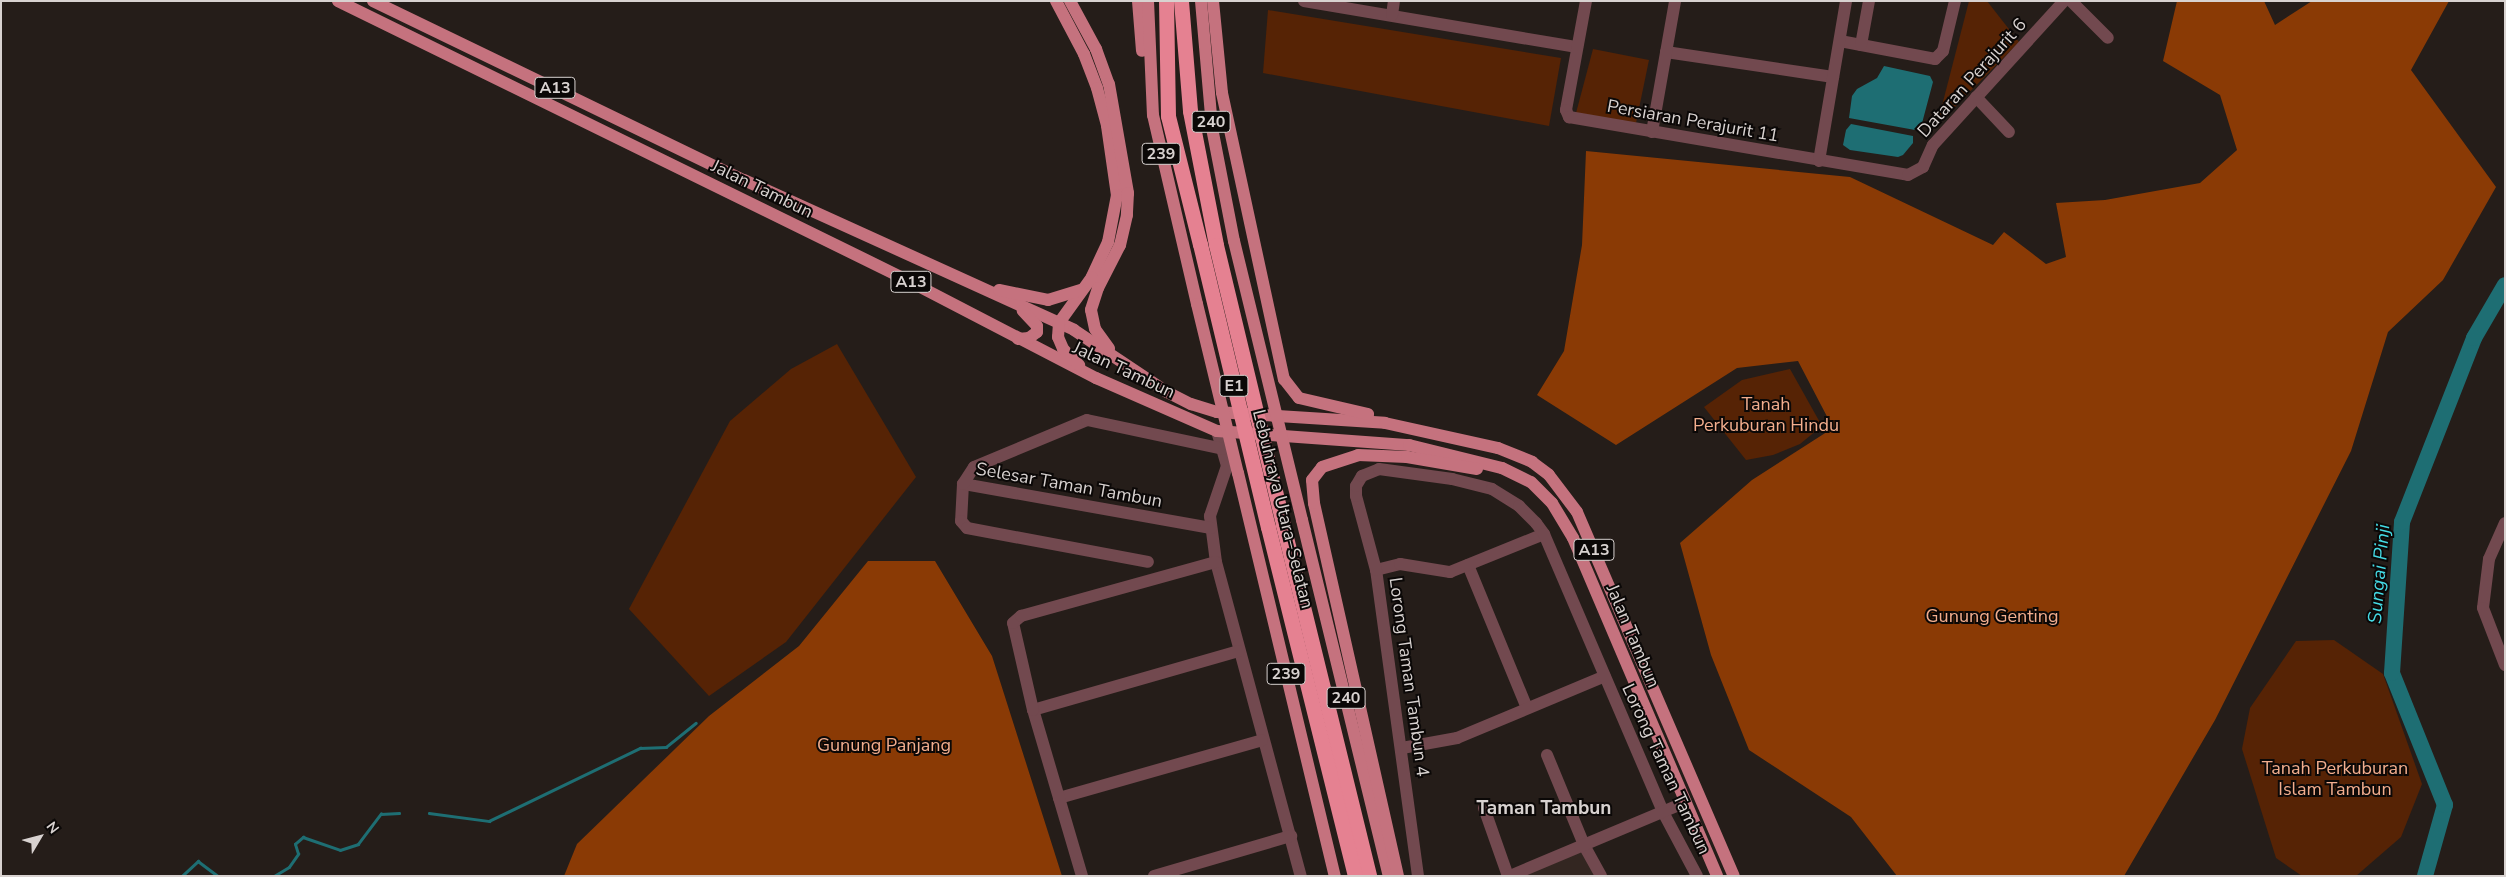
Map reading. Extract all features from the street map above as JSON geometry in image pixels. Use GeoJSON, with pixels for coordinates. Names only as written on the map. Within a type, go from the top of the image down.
{"type":"FeatureCollection","features":[{"type":"Feature","properties":{"kind":"highway","name":"Lebuhraya Utara–Selatan"},"geometry":{"type":"LineString","coordinates":[[1166,1],[1168,116],[1200,244],[1369,876]]}},
{"type":"Feature","properties":{"kind":"highway","name":"Lebuhraya Utara–Selatan"},"geometry":{"type":"LineString","coordinates":[[1181,1],[1190,111],[1216,245],[1276,526],[1355,876]]}},
{"type":"Feature","properties":{"kind":"main road","name":"Jalan Tambun"},"geometry":{"type":"LineString","coordinates":[[338,1],[801,228],[1095,378],[1217,431],[1400,444],[1502,468],[1531,482],[1542,492],[1573,538],[1684,803],[1717,876]]}},
{"type":"Feature","properties":{"kind":"main road","name":"Jalan Tambun"},"geometry":{"type":"LineString","coordinates":[[373,1],[740,179],[1059,324],[1167,392],[1218,412],[1385,423],[1498,448],[1532,462],[1549,475],[1570,501],[1588,534],[1734,876]]}},
{"type":"Feature","properties":{"kind":"main road"},"geometry":{"type":"LineString","coordinates":[[1056,1],[1084,54],[1098,88],[1107,126],[1116,186],[1115,214],[1108,242],[1084,288],[1059,324],[1058,336],[1063,349],[1095,378]]}},
{"type":"Feature","properties":{"kind":"main road"},"geometry":{"type":"LineString","coordinates":[[1070,1],[1096,50],[1108,84],[1125,166],[1128,193],[1126,223],[1120,245],[1098,288],[1092,310],[1100,338],[1122,362]]}},
{"type":"Feature","properties":{"kind":"main road"},"geometry":{"type":"LineString","coordinates":[[1138,1],[1145,80],[1153,115]]}},
{"type":"Feature","properties":{"kind":"main road","name":"239"},"geometry":{"type":"LineString","coordinates":[[1148,1],[1153,115],[1335,876]]}},
{"type":"Feature","properties":{"kind":"main road","name":"240"},"geometry":{"type":"LineString","coordinates":[[1201,1],[1212,128],[1234,241],[1389,876]]}},
{"type":"Feature","properties":{"kind":"main road"},"geometry":{"type":"LineString","coordinates":[[1213,1],[1222,93],[1284,379],[1299,398],[1368,414],[1385,423]]}},
{"type":"Feature","properties":{"kind":"main road"},"geometry":{"type":"LineString","coordinates":[[671,164],[719,179],[740,179],[752,196],[787,214],[801,228]]}},
{"type":"Feature","properties":{"kind":"main road"},"geometry":{"type":"LineString","coordinates":[[949,275],[1048,300],[1065,297],[1084,288]]}},
{"type":"Feature","properties":{"kind":"main road"},"geometry":{"type":"LineString","coordinates":[[1012,302],[1032,318],[1038,326],[1037,332],[1030,338],[1018,339]]}},
{"type":"Feature","properties":{"kind":"main road"},"geometry":{"type":"LineString","coordinates":[[1398,876],[1314,503],[1312,480],[1322,467],[1358,455],[1407,458],[1480,470],[1502,468]]}},
{"type":"Feature","properties":{"kind":"street"},"geometry":{"type":"LineString","coordinates":[[1304,1],[1577,47],[1586,1]]}},
{"type":"Feature","properties":{"kind":"street"},"geometry":{"type":"LineString","coordinates":[[1392,15],[1394,1]]}},
{"type":"Feature","properties":{"kind":"street"},"geometry":{"type":"LineString","coordinates":[[1652,132],[1675,1]]}},
{"type":"Feature","properties":{"kind":"street"},"geometry":{"type":"LineString","coordinates":[[1819,161],[1846,1]]}},
{"type":"Feature","properties":{"kind":"street"},"geometry":{"type":"LineString","coordinates":[[1860,45],[1869,1]]}},
{"type":"Feature","properties":{"kind":"street"},"geometry":{"type":"LineString","coordinates":[[1840,41],[1930,59],[1939,58],[1943,51],[1955,1]]}},
{"type":"Feature","properties":{"kind":"street","name":"Dataran Perajurit 6"},"geometry":{"type":"LineString","coordinates":[[1908,175],[1923,167],[1933,145],[2064,1]]}},
{"type":"Feature","properties":{"kind":"street"},"geometry":{"type":"LineString","coordinates":[[2071,1],[2108,38]]}},
{"type":"Feature","properties":{"kind":"street","name":"Persiaran Perajurit 11"},"geometry":{"type":"LineString","coordinates":[[1577,47],[1566,110],[1572,118],[1908,175]]}},
{"type":"Feature","properties":{"kind":"street"},"geometry":{"type":"LineString","coordinates":[[1666,52],[1833,77]]}},
{"type":"Feature","properties":{"kind":"street"},"geometry":{"type":"LineString","coordinates":[[1976,97],[2010,132]]}},
{"type":"Feature","properties":{"kind":"street","name":"Selesar Taman Tambun"},"geometry":{"type":"LineString","coordinates":[[1211,528],[963,484],[974,467],[1087,420],[1223,449]]}},
{"type":"Feature","properties":{"kind":"street"},"geometry":{"type":"LineString","coordinates":[[1217,431],[1227,466],[1210,516],[1216,562],[1262,740],[1302,876]]}},
{"type":"Feature","properties":{"kind":"street","name":"Lorong Taman Tambun"},"geometry":{"type":"LineString","coordinates":[[1356,486],[1366,473],[1378,469],[1452,479],[1503,494],[1528,514],[1544,534],[1663,812],[1697,876]]}},
{"type":"Feature","properties":{"kind":"street"},"geometry":{"type":"LineString","coordinates":[[963,484],[961,523],[966,528],[1148,562]]}},
{"type":"Feature","properties":{"kind":"street","name":"Lorong Taman Tambun 4"},"geometry":{"type":"LineString","coordinates":[[1356,486],[1376,570],[1402,748],[1418,876]]}},
{"type":"Feature","properties":{"kind":"street"},"geometry":{"type":"LineString","coordinates":[[2505,523],[2489,559],[2483,608],[2505,665]]}},
{"type":"Feature","properties":{"kind":"street"},"geometry":{"type":"LineString","coordinates":[[1376,570],[1400,564],[1450,572],[1544,534]]}},
{"type":"Feature","properties":{"kind":"street"},"geometry":{"type":"LineString","coordinates":[[1082,876],[1033,710],[1012,631],[1014,620],[1021,616],[1216,562]]}},
{"type":"Feature","properties":{"kind":"street"},"geometry":{"type":"LineString","coordinates":[[1468,565],[1527,708]]}},
{"type":"Feature","properties":{"kind":"street"},"geometry":{"type":"LineString","coordinates":[[1033,710],[1239,651]]}},
{"type":"Feature","properties":{"kind":"street","name":"Lorong Taman Tambun"},"geometry":{"type":"LineString","coordinates":[[1402,748],[1445,742],[1605,676]]}},
{"type":"Feature","properties":{"kind":"street"},"geometry":{"type":"LineString","coordinates":[[1059,798],[1262,740]]}},
{"type":"Feature","properties":{"kind":"street"},"geometry":{"type":"LineString","coordinates":[[1547,755],[1585,847],[1601,876]]}},
{"type":"Feature","properties":{"kind":"street"},"geometry":{"type":"LineString","coordinates":[[1484,808],[1509,876],[1585,847],[1684,803]]}},
{"type":"Feature","properties":{"kind":"street"},"geometry":{"type":"LineString","coordinates":[[1154,876],[1291,836]]}},
{"type":"Feature","properties":{"kind":"shaded area"},"geometry":{"type":"Polygon","coordinates":[[[1583,847],[1601,876],[1508,876],[1583,847]]]}},
{"type":"Feature","properties":{"kind":"green space"},"geometry":{"type":"Polygon","coordinates":[[[1969,1],[1987,1],[2019,42],[1937,125],[1969,1]]]}},
{"type":"Feature","properties":{"kind":"green space","name":"Gunung Genting"},"geometry":{"type":"Polygon","coordinates":[[[2177,1],[2264,1],[2275,25],[2312,1],[2449,1],[2411,70],[2496,187],[2443,280],[2388,332],[2351,451],[2215,720],[2124,876],[1897,876],[1851,817],[1749,750],[1711,655],[1680,543],[1752,480],[1833,428],[1798,361],[1737,368],[1616,445],[1537,395],[1564,351],[1582,245],[1586,151],[1850,177],[1993,245],[2004,232],[2046,264],[2066,257],[2056,203],[2105,200],[2200,183],[2237,150],[2220,95],[2163,61],[2177,1]]]}},
{"type":"Feature","properties":{"kind":"green space"},"geometry":{"type":"Polygon","coordinates":[[[1268,10],[1561,58],[1549,126],[1263,73],[1268,10]]]}},
{"type":"Feature","properties":{"kind":"green space"},"geometry":{"type":"Polygon","coordinates":[[[1593,49],[1649,60],[1636,123],[1576,113],[1593,49]]]}},
{"type":"Feature","properties":{"kind":"green space"},"geometry":{"type":"Polygon","coordinates":[[[837,344],[916,477],[786,642],[709,696],[629,609],[730,421],[791,369],[837,344]]]}},
{"type":"Feature","properties":{"kind":"green space","name":"Tanah Perkuburan Hindu"},"geometry":{"type":"Polygon","coordinates":[[[1790,369],[1822,426],[1800,444],[1773,455],[1746,460],[1704,407],[1742,380],[1790,369]]]}},
{"type":"Feature","properties":{"kind":"green space","name":"Gunung Panjang"},"geometry":{"type":"Polygon","coordinates":[[[868,561],[935,561],[992,656],[1062,876],[564,876],[577,844],[709,716],[799,646],[868,561]]]}},
{"type":"Feature","properties":{"kind":"green space","name":"Tanah Perkuburan Islam Tambun"},"geometry":{"type":"Polygon","coordinates":[[[2334,640],[2383,674],[2422,784],[2401,837],[2356,876],[2302,876],[2276,858],[2242,749],[2250,708],[2296,641],[2334,640]]]}},
{"type":"Feature","properties":{"kind":"water"},"geometry":{"type":"Polygon","coordinates":[[[1884,66],[1930,76],[1933,82],[1921,127],[1915,130],[1849,118],[1852,96],[1857,89],[1877,78],[1884,66]]]}},
{"type":"Feature","properties":{"kind":"water"},"geometry":{"type":"Polygon","coordinates":[[[1851,124],[1913,136],[1913,143],[1903,155],[1898,157],[1850,150],[1843,145],[1846,130],[1851,124]]]}},
{"type":"Feature","properties":{"kind":"waterway","name":"Sungai Pinji"},"geometry":{"type":"LineString","coordinates":[[2425,876],[2445,805],[2392,673],[2402,522],[2474,338],[2505,285]]}},
{"type":"Feature","properties":{"kind":"waterway"},"geometry":{"type":"LineString","coordinates":[[429,813],[489,821],[640,748],[666,747],[696,723]]}},
{"type":"Feature","properties":{"kind":"waterway"},"geometry":{"type":"LineString","coordinates":[[274,876],[289,867],[298,854],[295,844],[303,837],[340,850],[358,844],[381,814],[399,813]]}},
{"type":"Feature","properties":{"kind":"waterway"},"geometry":{"type":"LineString","coordinates":[[182,876],[198,861],[218,876]]}},
{"type":"Feature","properties":{"kind":"district","name":"Taman Tambun"},"geometry":{"type":"Point","coordinates":[1544,809]}}]}
